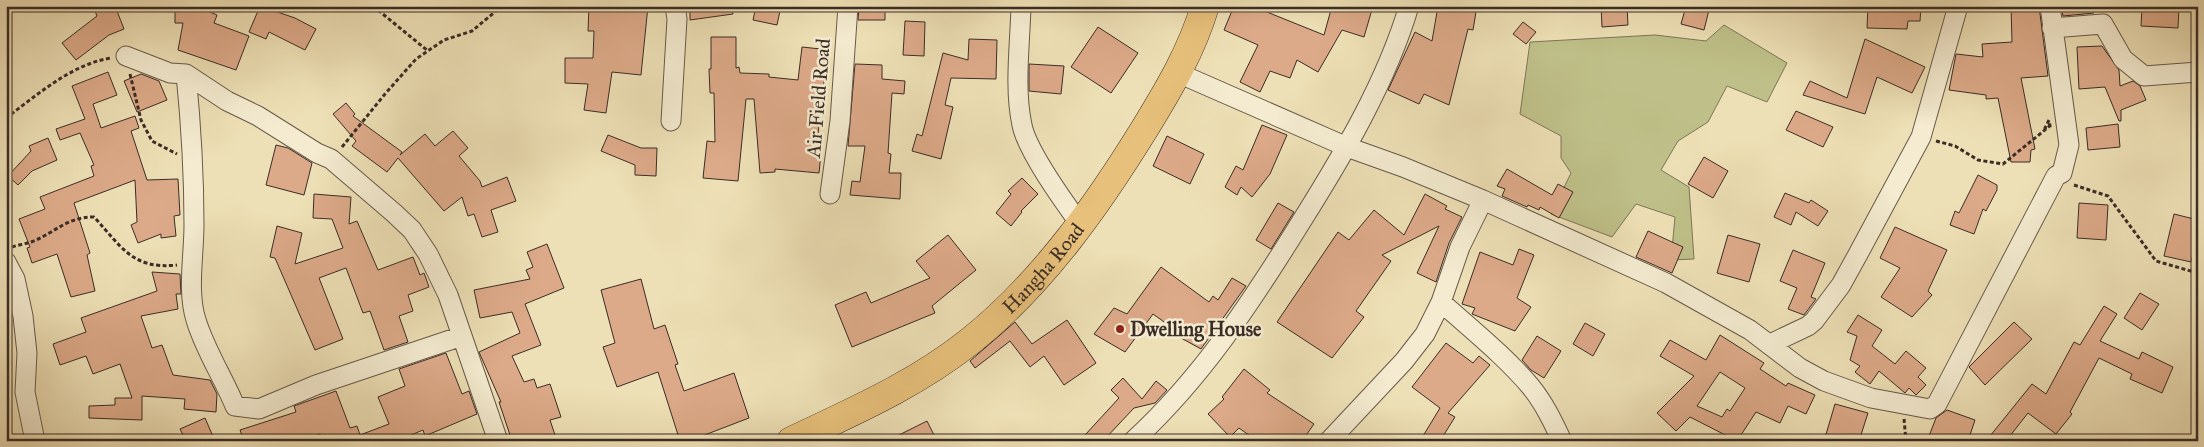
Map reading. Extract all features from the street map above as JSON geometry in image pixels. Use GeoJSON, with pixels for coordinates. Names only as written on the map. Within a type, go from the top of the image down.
{"type":"FeatureCollection","features":[{"type":"Feature","properties":{"kind":"highway","name":"Hangha Road"},"geometry":{"type":"LineString","coordinates":[[791,441],[914,381],[969,342],[1014,302],[1080,224],[1133,147],[1178,73],[1205,6]]}},
{"type":"Feature","properties":{"kind":"street"},"geometry":{"type":"LineString","coordinates":[[671,121],[677,19],[675,6]]}},
{"type":"Feature","properties":{"kind":"street","name":"Air Field Road"},"geometry":{"type":"LineString","coordinates":[[830,194],[840,121],[848,6]]}},
{"type":"Feature","properties":{"kind":"street"},"geometry":{"type":"LineString","coordinates":[[1021,6],[1019,102],[1022,127],[1058,193],[1080,224]]}},
{"type":"Feature","properties":{"kind":"street"},"geometry":{"type":"LineString","coordinates":[[1133,441],[1155,421],[1206,363],[1249,306],[1347,147],[1389,60],[1409,6]]}},
{"type":"Feature","properties":{"kind":"street"},"geometry":{"type":"LineString","coordinates":[[1770,344],[1808,326],[1841,285],[1921,137],[1958,6]]}},
{"type":"Feature","properties":{"kind":"street"},"geometry":{"type":"LineString","coordinates":[[1178,73],[1347,147],[1420,173],[1483,200],[1666,283],[1742,326],[1770,344],[1800,368],[1841,388],[1871,398],[1930,409],[1937,404],[2056,176],[2062,173],[2068,145],[2060,95],[2050,6]]}},
{"type":"Feature","properties":{"kind":"street"},"geometry":{"type":"LineString","coordinates":[[2052,28],[2103,24],[2123,60],[2144,76],[2198,72]]}},
{"type":"Feature","properties":{"kind":"street"},"geometry":{"type":"LineString","coordinates":[[126,56],[170,72],[186,74],[317,153],[331,159],[412,230],[428,254],[448,295],[498,441]]}},
{"type":"Feature","properties":{"kind":"street"},"geometry":{"type":"LineString","coordinates":[[186,74],[192,162],[194,263],[191,296],[196,320],[209,354],[226,382],[235,406],[259,409],[316,385],[462,336]]}},
{"type":"Feature","properties":{"kind":"street"},"geometry":{"type":"LineString","coordinates":[[1329,441],[1404,361],[1425,334],[1441,302],[1460,247],[1483,200]]}},
{"type":"Feature","properties":{"kind":"street"},"geometry":{"type":"LineString","coordinates":[[6,262],[15,279],[23,316],[27,353],[25,392],[35,441]]}},
{"type":"Feature","properties":{"kind":"street"},"geometry":{"type":"LineString","coordinates":[[1441,302],[1503,358],[1532,388],[1550,415],[1562,441]]}},
{"type":"Feature","properties":{"kind":"path"},"geometry":{"type":"LineString","coordinates":[[373,6],[428,51]]}},
{"type":"Feature","properties":{"kind":"path"},"geometry":{"type":"LineString","coordinates":[[331,159],[416,59],[444,40],[472,31],[502,6]]}},
{"type":"Feature","properties":{"kind":"path"},"geometry":{"type":"LineString","coordinates":[[6,118],[67,75],[99,60],[126,56],[141,120],[152,141],[192,162]]}},
{"type":"Feature","properties":{"kind":"path"},"geometry":{"type":"LineString","coordinates":[[1921,137],[1955,146],[1978,160],[2003,164],[2056,120],[2045,128],[2060,95]]}},
{"type":"Feature","properties":{"kind":"path"},"geometry":{"type":"LineString","coordinates":[[2056,176],[2068,183],[2108,196],[2156,260],[2194,272],[2198,257]]}},
{"type":"Feature","properties":{"kind":"path"},"geometry":{"type":"LineString","coordinates":[[6,248],[32,242],[78,218],[94,217],[127,254],[144,263],[164,266],[194,263]]}},
{"type":"Feature","properties":{"kind":"green space"},"geometry":{"type":"Polygon","coordinates":[[[1724,25],[1787,63],[1767,102],[1727,86],[1708,122],[1678,141],[1661,170],[1689,187],[1694,259],[1671,260],[1675,217],[1636,204],[1612,237],[1551,214],[1571,173],[1561,158],[1561,136],[1520,114],[1530,42],[1655,35],[1706,41],[1724,25]]]}},
{"type":"Feature","properties":{"kind":"building"},"geometry":{"type":"Polygon","coordinates":[[[93,6],[115,6],[124,29],[109,35],[76,60],[62,43],[97,16],[93,6]]]}},
{"type":"Feature","properties":{"kind":"building"},"geometry":{"type":"Polygon","coordinates":[[[175,6],[198,7],[217,15],[214,23],[249,36],[236,70],[178,50],[183,23],[175,23],[175,6]]]}},
{"type":"Feature","properties":{"kind":"building"},"geometry":{"type":"Polygon","coordinates":[[[260,6],[295,18],[316,29],[305,50],[269,32],[266,39],[249,32],[260,6]]]}},
{"type":"Feature","properties":{"kind":"building"},"geometry":{"type":"Polygon","coordinates":[[[589,6],[648,6],[641,75],[612,72],[606,113],[584,110],[588,84],[565,83],[565,58],[593,58],[594,31],[588,31],[589,6]]]}},
{"type":"Feature","properties":{"kind":"building"},"geometry":{"type":"Polygon","coordinates":[[[690,6],[732,6],[733,14],[690,20],[690,6]]]}},
{"type":"Feature","properties":{"kind":"building"},"geometry":{"type":"Polygon","coordinates":[[[756,6],[781,6],[777,25],[753,20],[756,6]]]}},
{"type":"Feature","properties":{"kind":"building"},"geometry":{"type":"Polygon","coordinates":[[[859,6],[885,6],[885,20],[858,20],[859,6]]]}},
{"type":"Feature","properties":{"kind":"building"},"geometry":{"type":"Polygon","coordinates":[[[1234,6],[1252,6],[1324,35],[1332,6],[1373,6],[1364,37],[1342,30],[1318,72],[1297,60],[1290,78],[1270,71],[1260,92],[1240,82],[1258,45],[1224,30],[1234,6]]]}},
{"type":"Feature","properties":{"kind":"building"},"geometry":{"type":"Polygon","coordinates":[[[1438,6],[1477,6],[1473,30],[1468,29],[1449,105],[1424,94],[1419,104],[1388,90],[1415,32],[1432,41],[1438,6]]]}},
{"type":"Feature","properties":{"kind":"building"},"geometry":{"type":"Polygon","coordinates":[[[1601,6],[1627,6],[1628,25],[1602,27],[1601,6]]]}},
{"type":"Feature","properties":{"kind":"building"},"geometry":{"type":"Polygon","coordinates":[[[1686,6],[1710,6],[1704,30],[1681,24],[1686,6]]]}},
{"type":"Feature","properties":{"kind":"building"},"geometry":{"type":"Polygon","coordinates":[[[1868,6],[1921,6],[1920,21],[1908,21],[1907,29],[1867,28],[1868,6]]]}},
{"type":"Feature","properties":{"kind":"building"},"geometry":{"type":"Polygon","coordinates":[[[2011,6],[2039,6],[2048,76],[2021,78],[2035,149],[2031,150],[2030,162],[2011,162],[1998,98],[1986,99],[1986,95],[1949,90],[1956,54],[1983,57],[1982,44],[2012,42],[2011,6]]]}},
{"type":"Feature","properties":{"kind":"building"},"geometry":{"type":"Polygon","coordinates":[[[2061,6],[2093,6],[2094,13],[2063,16],[2061,6]]]}},
{"type":"Feature","properties":{"kind":"building"},"geometry":{"type":"Polygon","coordinates":[[[2142,6],[2179,7],[2178,28],[2141,26],[2142,6]]]}},
{"type":"Feature","properties":{"kind":"building"},"geometry":{"type":"Polygon","coordinates":[[[905,21],[925,22],[924,56],[903,55],[905,21]]]}},
{"type":"Feature","properties":{"kind":"building"},"geometry":{"type":"Polygon","coordinates":[[[1523,22],[1536,32],[1526,44],[1513,34],[1523,22]]]}},
{"type":"Feature","properties":{"kind":"building"},"geometry":{"type":"Polygon","coordinates":[[[1098,27],[1138,53],[1111,93],[1071,67],[1098,27]]]}},
{"type":"Feature","properties":{"kind":"building"},"geometry":{"type":"Polygon","coordinates":[[[711,37],[736,37],[736,68],[739,67],[740,73],[769,74],[769,77],[798,80],[802,47],[830,50],[827,74],[825,74],[817,143],[822,143],[819,173],[775,169],[775,172],[760,173],[754,99],[746,99],[738,181],[703,178],[707,141],[715,142],[714,93],[710,93],[709,69],[711,69],[711,37]]]}},
{"type":"Feature","properties":{"kind":"building"},"geometry":{"type":"Polygon","coordinates":[[[969,39],[997,40],[996,79],[951,78],[945,105],[953,107],[941,159],[912,151],[917,134],[922,136],[943,53],[968,60],[969,39]]]}},
{"type":"Feature","properties":{"kind":"building"},"geometry":{"type":"Polygon","coordinates":[[[1865,39],[1925,67],[1912,93],[1877,77],[1865,114],[1803,95],[1810,81],[1847,98],[1865,39]]]}},
{"type":"Feature","properties":{"kind":"building"},"geometry":{"type":"Polygon","coordinates":[[[2102,46],[2119,70],[2120,86],[2133,81],[2140,86],[2146,100],[2121,110],[2121,121],[2119,121],[2105,87],[2079,89],[2077,47],[2102,46]]]}},
{"type":"Feature","properties":{"kind":"building"},"geometry":{"type":"Polygon","coordinates":[[[855,64],[882,65],[882,79],[905,81],[904,94],[892,93],[888,153],[891,154],[889,173],[901,173],[900,199],[850,195],[852,181],[860,182],[865,146],[848,146],[855,64]]]}},
{"type":"Feature","properties":{"kind":"building"},"geometry":{"type":"Polygon","coordinates":[[[1029,64],[1064,66],[1061,94],[1029,91],[1029,64]]]}},
{"type":"Feature","properties":{"kind":"building"},"geometry":{"type":"Polygon","coordinates":[[[108,72],[117,95],[93,104],[101,128],[135,116],[139,128],[131,131],[147,180],[178,179],[180,215],[174,216],[176,236],[161,238],[161,234],[138,243],[131,225],[137,222],[135,180],[74,203],[90,253],[87,255],[95,291],[71,297],[57,254],[32,263],[27,248],[30,247],[19,219],[45,209],[40,197],[94,176],[91,166],[94,165],[80,133],[60,140],[56,129],[85,119],[72,86],[108,72]]]}},
{"type":"Feature","properties":{"kind":"building"},"geometry":{"type":"Polygon","coordinates":[[[141,74],[159,81],[167,100],[137,112],[124,81],[141,74]]]}},
{"type":"Feature","properties":{"kind":"building"},"geometry":{"type":"Polygon","coordinates":[[[346,103],[355,114],[353,116],[402,152],[400,155],[425,134],[435,146],[453,131],[468,148],[459,156],[480,181],[482,187],[507,177],[516,201],[491,210],[498,232],[482,237],[474,214],[468,216],[462,197],[444,211],[398,158],[387,172],[352,146],[356,141],[333,114],[346,103]]]}},
{"type":"Feature","properties":{"kind":"building"},"geometry":{"type":"Polygon","coordinates":[[[1796,111],[1833,127],[1823,147],[1786,130],[1796,111]]]}},
{"type":"Feature","properties":{"kind":"building"},"geometry":{"type":"Polygon","coordinates":[[[2118,124],[2120,147],[2088,150],[2086,128],[2118,124]]]}},
{"type":"Feature","properties":{"kind":"building"},"geometry":{"type":"Polygon","coordinates":[[[1262,125],[1287,135],[1270,174],[1252,197],[1241,187],[1237,195],[1225,187],[1236,166],[1243,170],[1262,125]]]}},
{"type":"Feature","properties":{"kind":"building"},"geometry":{"type":"Polygon","coordinates":[[[608,135],[641,148],[657,148],[656,176],[635,175],[635,165],[601,151],[608,135]]]}},
{"type":"Feature","properties":{"kind":"building"},"geometry":{"type":"Polygon","coordinates":[[[1167,136],[1204,154],[1190,184],[1153,166],[1167,136]]]}},
{"type":"Feature","properties":{"kind":"building"},"geometry":{"type":"Polygon","coordinates":[[[48,138],[57,160],[32,171],[18,185],[8,176],[31,151],[29,146],[48,138]]]}},
{"type":"Feature","properties":{"kind":"building"},"geometry":{"type":"Polygon","coordinates":[[[276,145],[288,148],[312,163],[304,195],[266,185],[276,145]]]}},
{"type":"Feature","properties":{"kind":"building"},"geometry":{"type":"Polygon","coordinates":[[[1704,157],[1728,171],[1713,198],[1688,184],[1704,157]]]}},
{"type":"Feature","properties":{"kind":"building"},"geometry":{"type":"Polygon","coordinates":[[[1507,169],[1552,195],[1558,184],[1573,192],[1559,218],[1540,207],[1539,210],[1528,205],[1527,207],[1502,196],[1505,189],[1497,186],[1507,169]]]}},
{"type":"Feature","properties":{"kind":"building"},"geometry":{"type":"Polygon","coordinates":[[[1978,175],[1997,185],[1997,190],[1986,211],[1983,209],[1974,234],[1950,225],[1955,211],[1959,213],[1978,175]]]}},
{"type":"Feature","properties":{"kind":"building"},"geometry":{"type":"Polygon","coordinates":[[[1022,178],[1038,194],[1021,211],[1011,226],[996,213],[1011,194],[1008,191],[1022,178]]]}},
{"type":"Feature","properties":{"kind":"building"},"geometry":{"type":"Polygon","coordinates":[[[1785,193],[1809,203],[1811,200],[1828,211],[1818,226],[1796,212],[1791,225],[1774,217],[1785,193]]]}},
{"type":"Feature","properties":{"kind":"building"},"geometry":{"type":"Polygon","coordinates":[[[314,194],[351,197],[349,224],[357,221],[378,270],[413,257],[420,275],[424,273],[429,287],[408,295],[413,311],[399,316],[408,342],[384,350],[370,311],[363,313],[346,268],[319,278],[343,339],[315,350],[275,258],[270,257],[277,226],[302,233],[295,264],[343,248],[332,219],[313,218],[314,194]]]}},
{"type":"Feature","properties":{"kind":"building"},"geometry":{"type":"Polygon","coordinates":[[[1425,194],[1447,206],[1445,209],[1462,217],[1449,243],[1436,282],[1417,273],[1439,226],[1382,255],[1391,261],[1356,311],[1364,317],[1332,358],[1277,322],[1338,232],[1349,240],[1374,210],[1404,235],[1425,194]]]}},
{"type":"Feature","properties":{"kind":"building"},"geometry":{"type":"Polygon","coordinates":[[[1278,203],[1294,212],[1271,249],[1256,240],[1278,203]]]}},
{"type":"Feature","properties":{"kind":"building"},"geometry":{"type":"Polygon","coordinates":[[[2079,203],[2108,205],[2106,240],[2077,238],[2079,203]]]}},
{"type":"Feature","properties":{"kind":"building"},"geometry":{"type":"Polygon","coordinates":[[[2174,214],[2198,220],[2198,233],[2191,262],[2164,256],[2174,214]]]}},
{"type":"Feature","properties":{"kind":"building"},"geometry":{"type":"Polygon","coordinates":[[[1895,227],[1947,250],[1928,291],[1932,295],[1912,317],[1881,297],[1900,268],[1880,258],[1895,227]]]}},
{"type":"Feature","properties":{"kind":"building"},"geometry":{"type":"Polygon","coordinates":[[[1648,231],[1683,247],[1672,273],[1636,257],[1648,231]]]}},
{"type":"Feature","properties":{"kind":"building"},"geometry":{"type":"Polygon","coordinates":[[[948,235],[976,270],[932,306],[935,313],[852,347],[835,305],[866,292],[871,303],[930,278],[916,261],[948,235]]]}},
{"type":"Feature","properties":{"kind":"building"},"geometry":{"type":"Polygon","coordinates":[[[1728,235],[1760,244],[1749,282],[1717,273],[1728,235]]]}},
{"type":"Feature","properties":{"kind":"building"},"geometry":{"type":"Polygon","coordinates":[[[547,244],[564,288],[525,304],[541,345],[512,356],[524,382],[534,379],[537,388],[550,384],[561,417],[550,420],[556,438],[546,441],[512,441],[499,402],[501,402],[479,352],[520,333],[512,312],[480,318],[474,290],[530,279],[526,270],[533,267],[527,252],[547,244]]]}},
{"type":"Feature","properties":{"kind":"building"},"geometry":{"type":"Polygon","coordinates":[[[1519,249],[1534,255],[1517,298],[1531,307],[1515,331],[1472,314],[1475,308],[1462,304],[1480,252],[1513,265],[1519,249]]]}},
{"type":"Feature","properties":{"kind":"building"},"geometry":{"type":"Polygon","coordinates":[[[1793,250],[1825,263],[1811,297],[1816,299],[1804,315],[1788,309],[1797,288],[1780,281],[1793,250]]]}},
{"type":"Feature","properties":{"kind":"building"},"geometry":{"type":"Polygon","coordinates":[[[1161,267],[1209,302],[1213,296],[1218,300],[1232,278],[1246,286],[1201,349],[1172,333],[1174,329],[1153,314],[1125,352],[1094,334],[1114,308],[1127,314],[1161,267]]]}},
{"type":"Feature","properties":{"kind":"building"},"geometry":{"type":"Polygon","coordinates":[[[152,272],[180,274],[181,294],[176,294],[178,309],[141,316],[152,348],[162,345],[173,375],[210,380],[217,394],[216,412],[184,409],[185,399],[142,396],[142,420],[89,418],[89,406],[115,405],[115,398],[132,398],[120,364],[93,374],[86,356],[60,365],[53,344],[86,332],[81,318],[157,291],[152,272]]]}},
{"type":"Feature","properties":{"kind":"building"},"geometry":{"type":"Polygon","coordinates":[[[641,279],[654,329],[665,325],[678,364],[675,365],[684,391],[734,373],[749,418],[689,441],[680,441],[658,372],[617,387],[603,347],[615,343],[601,290],[641,279]]]}},
{"type":"Feature","properties":{"kind":"building"},"geometry":{"type":"Polygon","coordinates":[[[2140,293],[2159,304],[2142,330],[2124,318],[2140,293]]]}},
{"type":"Feature","properties":{"kind":"building"},"geometry":{"type":"Polygon","coordinates":[[[2104,306],[2117,314],[2100,341],[2139,359],[2142,352],[2173,367],[2162,393],[2130,379],[2132,374],[2099,358],[2070,412],[2072,414],[2056,434],[2028,413],[2006,441],[1986,441],[2032,384],[2046,394],[2074,342],[2080,345],[2104,306]]]}},
{"type":"Feature","properties":{"kind":"building"},"geometry":{"type":"Polygon","coordinates":[[[1858,315],[1882,330],[1872,346],[1895,364],[1906,351],[1926,368],[1918,377],[1926,385],[1916,395],[1909,388],[1905,393],[1879,371],[1870,384],[1855,372],[1860,366],[1850,360],[1857,336],[1847,332],[1858,315]]]}},
{"type":"Feature","properties":{"kind":"building"},"geometry":{"type":"Polygon","coordinates":[[[1067,320],[1096,363],[1064,385],[1044,356],[1030,367],[1010,341],[975,368],[970,361],[1015,322],[1032,344],[1067,320]]]}},
{"type":"Feature","properties":{"kind":"building"},"geometry":{"type":"Polygon","coordinates":[[[2014,322],[2032,339],[1985,385],[1969,367],[2014,322]]]}},
{"type":"Feature","properties":{"kind":"building"},"geometry":{"type":"Polygon","coordinates":[[[1585,323],[1605,334],[1593,356],[1573,344],[1585,323]]]}},
{"type":"Feature","properties":{"kind":"building"},"geometry":{"type":"Polygon","coordinates":[[[1720,335],[1764,363],[1760,369],[1786,386],[1788,383],[1815,395],[1806,414],[1788,406],[1780,423],[1756,412],[1737,441],[1690,417],[1676,431],[1657,413],[1694,376],[1660,356],[1670,340],[1706,360],[1720,335]],[[1720,372],[1697,406],[1722,417],[1727,409],[1730,411],[1745,388],[1720,372]]]}},
{"type":"Feature","properties":{"kind":"building"},"geometry":{"type":"Polygon","coordinates":[[[1537,336],[1561,351],[1544,378],[1531,370],[1522,360],[1537,336]]]}},
{"type":"Feature","properties":{"kind":"building"},"geometry":{"type":"Polygon","coordinates":[[[1446,343],[1473,363],[1479,356],[1490,365],[1448,413],[1455,417],[1440,441],[1420,441],[1440,408],[1412,387],[1446,343]]]}},
{"type":"Feature","properties":{"kind":"building"},"geometry":{"type":"Polygon","coordinates":[[[446,353],[462,394],[469,391],[477,414],[425,436],[423,430],[397,441],[320,441],[322,438],[320,434],[301,441],[244,441],[240,430],[296,412],[294,406],[336,391],[350,428],[357,426],[360,435],[389,424],[378,397],[405,386],[399,369],[446,353]]]}},
{"type":"Feature","properties":{"kind":"building"},"geometry":{"type":"Polygon","coordinates":[[[1244,369],[1270,390],[1267,393],[1314,424],[1302,441],[1257,441],[1239,428],[1230,437],[1208,414],[1224,399],[1222,397],[1244,369]]]}},
{"type":"Feature","properties":{"kind":"building"},"geometry":{"type":"Polygon","coordinates":[[[1123,378],[1142,399],[1156,381],[1167,390],[1155,403],[1134,408],[1103,441],[1091,441],[1085,435],[1119,398],[1111,390],[1123,378]]]}},
{"type":"Feature","properties":{"kind":"building"},"geometry":{"type":"Polygon","coordinates":[[[1835,404],[1868,413],[1859,441],[1824,441],[1835,404]]]}},
{"type":"Feature","properties":{"kind":"building"},"geometry":{"type":"Polygon","coordinates":[[[1947,410],[1975,420],[1968,441],[1942,441],[1929,436],[1936,418],[1947,410]]]}},
{"type":"Feature","properties":{"kind":"building"},"geometry":{"type":"Polygon","coordinates":[[[205,418],[215,441],[186,441],[180,429],[205,418]]]}},
{"type":"Feature","properties":{"kind":"building"},"geometry":{"type":"Polygon","coordinates":[[[927,421],[937,441],[887,441],[927,421]]]}},
{"type":"Feature","properties":{"kind":"place","name":"Dwelling House"},"geometry":{"type":"Point","coordinates":[1120,329]}}]}
